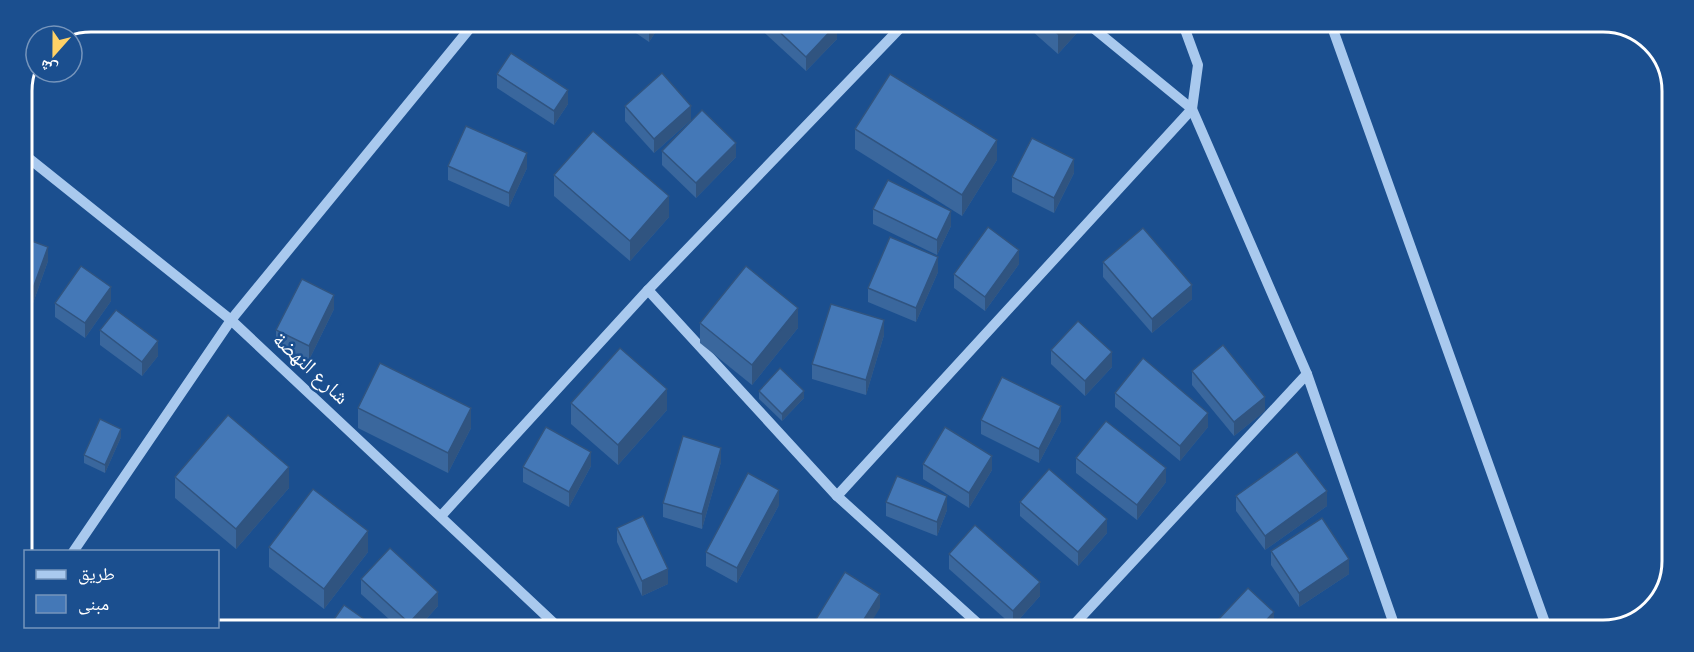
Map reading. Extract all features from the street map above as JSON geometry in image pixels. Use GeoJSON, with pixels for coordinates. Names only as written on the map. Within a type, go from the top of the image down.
{"type":"FeatureCollection","features":[{"type":"Feature","properties":{"kind":"street"},"geometry":{"type":"LineString","coordinates":[[74,550],[231,320],[467,32]]}},
{"type":"Feature","properties":{"kind":"street"},"geometry":{"type":"LineString","coordinates":[[441,516],[648,290],[896,32]]}},
{"type":"Feature","properties":{"kind":"street"},"geometry":{"type":"LineString","coordinates":[[1098,32],[1192,109],[1307,374],[1393,620]]}},
{"type":"Feature","properties":{"kind":"street"},"geometry":{"type":"LineString","coordinates":[[837,496],[1192,109],[1198,65],[1186,32]]}},
{"type":"Feature","properties":{"kind":"street"},"geometry":{"type":"LineString","coordinates":[[1333,32],[1544,620]]}},
{"type":"Feature","properties":{"kind":"street","name":"شارع النهضة"},"geometry":{"type":"LineString","coordinates":[[32,161],[231,320],[551,620]]}},
{"type":"Feature","properties":{"kind":"street"},"geometry":{"type":"LineString","coordinates":[[648,290],[837,496],[974,620]]}},
{"type":"Feature","properties":{"kind":"street"},"geometry":{"type":"LineString","coordinates":[[1078,620],[1307,374]]}},
{"type":"Feature","properties":{"kind":"building"},"geometry":{"type":"Polygon","coordinates":[[[780,32],[829,32],[806,57],[780,32]]]}},
{"type":"Feature","properties":{"kind":"building"},"geometry":{"type":"Polygon","coordinates":[[[511,53],[568,90],[554,111],[497,74],[511,53]]]}},
{"type":"Feature","properties":{"kind":"building"},"geometry":{"type":"Polygon","coordinates":[[[662,73],[691,106],[654,139],[625,106],[662,73]]]}},
{"type":"Feature","properties":{"kind":"building"},"geometry":{"type":"Polygon","coordinates":[[[890,74],[997,140],[962,195],[855,129],[890,74]]]}},
{"type":"Feature","properties":{"kind":"building"},"geometry":{"type":"Polygon","coordinates":[[[702,110],[736,143],[696,183],[662,151],[702,110]]]}},
{"type":"Feature","properties":{"kind":"building"},"geometry":{"type":"Polygon","coordinates":[[[466,126],[527,153],[509,193],[448,166],[466,126]]]}},
{"type":"Feature","properties":{"kind":"building"},"geometry":{"type":"Polygon","coordinates":[[[593,131],[669,196],[630,241],[554,175],[593,131]]]}},
{"type":"Feature","properties":{"kind":"building"},"geometry":{"type":"Polygon","coordinates":[[[1032,138],[1074,159],[1054,198],[1012,177],[1032,138]]]}},
{"type":"Feature","properties":{"kind":"building"},"geometry":{"type":"Polygon","coordinates":[[[888,180],[951,211],[937,240],[873,209],[888,180]]]}},
{"type":"Feature","properties":{"kind":"building"},"geometry":{"type":"Polygon","coordinates":[[[988,227],[1019,250],[985,297],[954,274],[988,227]]]}},
{"type":"Feature","properties":{"kind":"building"},"geometry":{"type":"Polygon","coordinates":[[[1143,228],[1192,285],[1152,319],[1103,262],[1143,228]]]}},
{"type":"Feature","properties":{"kind":"building"},"geometry":{"type":"Polygon","coordinates":[[[890,237],[938,257],[916,308],[868,288],[890,237]]]}},
{"type":"Feature","properties":{"kind":"building"},"geometry":{"type":"Polygon","coordinates":[[[32,241],[48,247],[32,291],[32,241]]]}},
{"type":"Feature","properties":{"kind":"building"},"geometry":{"type":"Polygon","coordinates":[[[81,266],[111,287],[85,323],[55,303],[81,266]]]}},
{"type":"Feature","properties":{"kind":"building"},"geometry":{"type":"Polygon","coordinates":[[[746,266],[798,308],[752,365],[700,323],[746,266]]]}},
{"type":"Feature","properties":{"kind":"building"},"geometry":{"type":"Polygon","coordinates":[[[302,279],[334,295],[309,346],[276,330],[302,279]]]}},
{"type":"Feature","properties":{"kind":"building"},"geometry":{"type":"Polygon","coordinates":[[[831,304],[884,320],[866,380],[812,364],[831,304]]]}},
{"type":"Feature","properties":{"kind":"building"},"geometry":{"type":"Polygon","coordinates":[[[116,310],[158,341],[142,362],[100,330],[116,310]]]}},
{"type":"Feature","properties":{"kind":"building"},"geometry":{"type":"Polygon","coordinates":[[[1078,321],[1112,352],[1085,381],[1051,350],[1078,321]]]}},
{"type":"Feature","properties":{"kind":"building"},"geometry":{"type":"Polygon","coordinates":[[[1223,345],[1265,397],[1234,422],[1192,371],[1223,345]]]}},
{"type":"Feature","properties":{"kind":"building"},"geometry":{"type":"Polygon","coordinates":[[[620,348],[667,389],[618,445],[571,403],[620,348]]]}},
{"type":"Feature","properties":{"kind":"building"},"geometry":{"type":"Polygon","coordinates":[[[1143,358],[1208,413],[1180,446],[1115,393],[1143,358]]]}},
{"type":"Feature","properties":{"kind":"building"},"geometry":{"type":"Polygon","coordinates":[[[380,363],[471,408],[448,453],[358,408],[380,363]]]}},
{"type":"Feature","properties":{"kind":"building"},"geometry":{"type":"Polygon","coordinates":[[[780,368],[804,391],[782,414],[759,391],[780,368]]]}},
{"type":"Feature","properties":{"kind":"building"},"geometry":{"type":"Polygon","coordinates":[[[1002,377],[1061,406],[1039,449],[981,420],[1002,377]]]}},
{"type":"Feature","properties":{"kind":"building"},"geometry":{"type":"Polygon","coordinates":[[[228,415],[289,467],[236,529],[175,477],[228,415]]]}},
{"type":"Feature","properties":{"kind":"building"},"geometry":{"type":"Polygon","coordinates":[[[100,419],[121,429],[105,465],[84,455],[100,419]]]}},
{"type":"Feature","properties":{"kind":"building"},"geometry":{"type":"Polygon","coordinates":[[[1106,421],[1166,468],[1137,505],[1076,458],[1106,421]]]}},
{"type":"Feature","properties":{"kind":"building"},"geometry":{"type":"Polygon","coordinates":[[[546,427],[591,452],[569,492],[523,467],[546,427]]]}},
{"type":"Feature","properties":{"kind":"building"},"geometry":{"type":"Polygon","coordinates":[[[945,427],[992,456],[969,493],[923,464],[945,427]]]}},
{"type":"Feature","properties":{"kind":"building"},"geometry":{"type":"Polygon","coordinates":[[[683,436],[721,448],[702,514],[663,503],[683,436]]]}},
{"type":"Feature","properties":{"kind":"building"},"geometry":{"type":"Polygon","coordinates":[[[1297,452],[1327,491],[1265,536],[1236,496],[1297,452]]]}},
{"type":"Feature","properties":{"kind":"building"},"geometry":{"type":"Polygon","coordinates":[[[1049,469],[1107,519],[1078,552],[1020,502],[1049,469]]]}},
{"type":"Feature","properties":{"kind":"building"},"geometry":{"type":"Polygon","coordinates":[[[748,473],[779,490],[737,568],[706,552],[748,473]]]}},
{"type":"Feature","properties":{"kind":"building"},"geometry":{"type":"Polygon","coordinates":[[[897,476],[947,496],[937,522],[886,502],[897,476]]]}},
{"type":"Feature","properties":{"kind":"building"},"geometry":{"type":"Polygon","coordinates":[[[313,489],[368,531],[324,589],[269,547],[313,489]]]}},
{"type":"Feature","properties":{"kind":"building"},"geometry":{"type":"Polygon","coordinates":[[[643,516],[668,569],[642,581],[617,528],[643,516]]]}},
{"type":"Feature","properties":{"kind":"building"},"geometry":{"type":"Polygon","coordinates":[[[1322,518],[1349,559],[1299,593],[1271,551],[1322,518]]]}},
{"type":"Feature","properties":{"kind":"building"},"geometry":{"type":"Polygon","coordinates":[[[975,525],[1040,582],[1013,611],[949,554],[975,525]]]}},
{"type":"Feature","properties":{"kind":"building"},"geometry":{"type":"Polygon","coordinates":[[[390,548],[438,592],[412,620],[406,620],[361,579],[390,548]]]}},
{"type":"Feature","properties":{"kind":"building"},"geometry":{"type":"Polygon","coordinates":[[[845,572],[880,594],[864,620],[816,620],[845,572]]]}},
{"type":"Feature","properties":{"kind":"building"},"geometry":{"type":"Polygon","coordinates":[[[1248,588],[1274,612],[1266,620],[1218,620],[1248,588]]]}},
{"type":"Feature","properties":{"kind":"building"},"geometry":{"type":"Polygon","coordinates":[[[344,605],[366,620],[334,620],[344,605]]]}}]}
